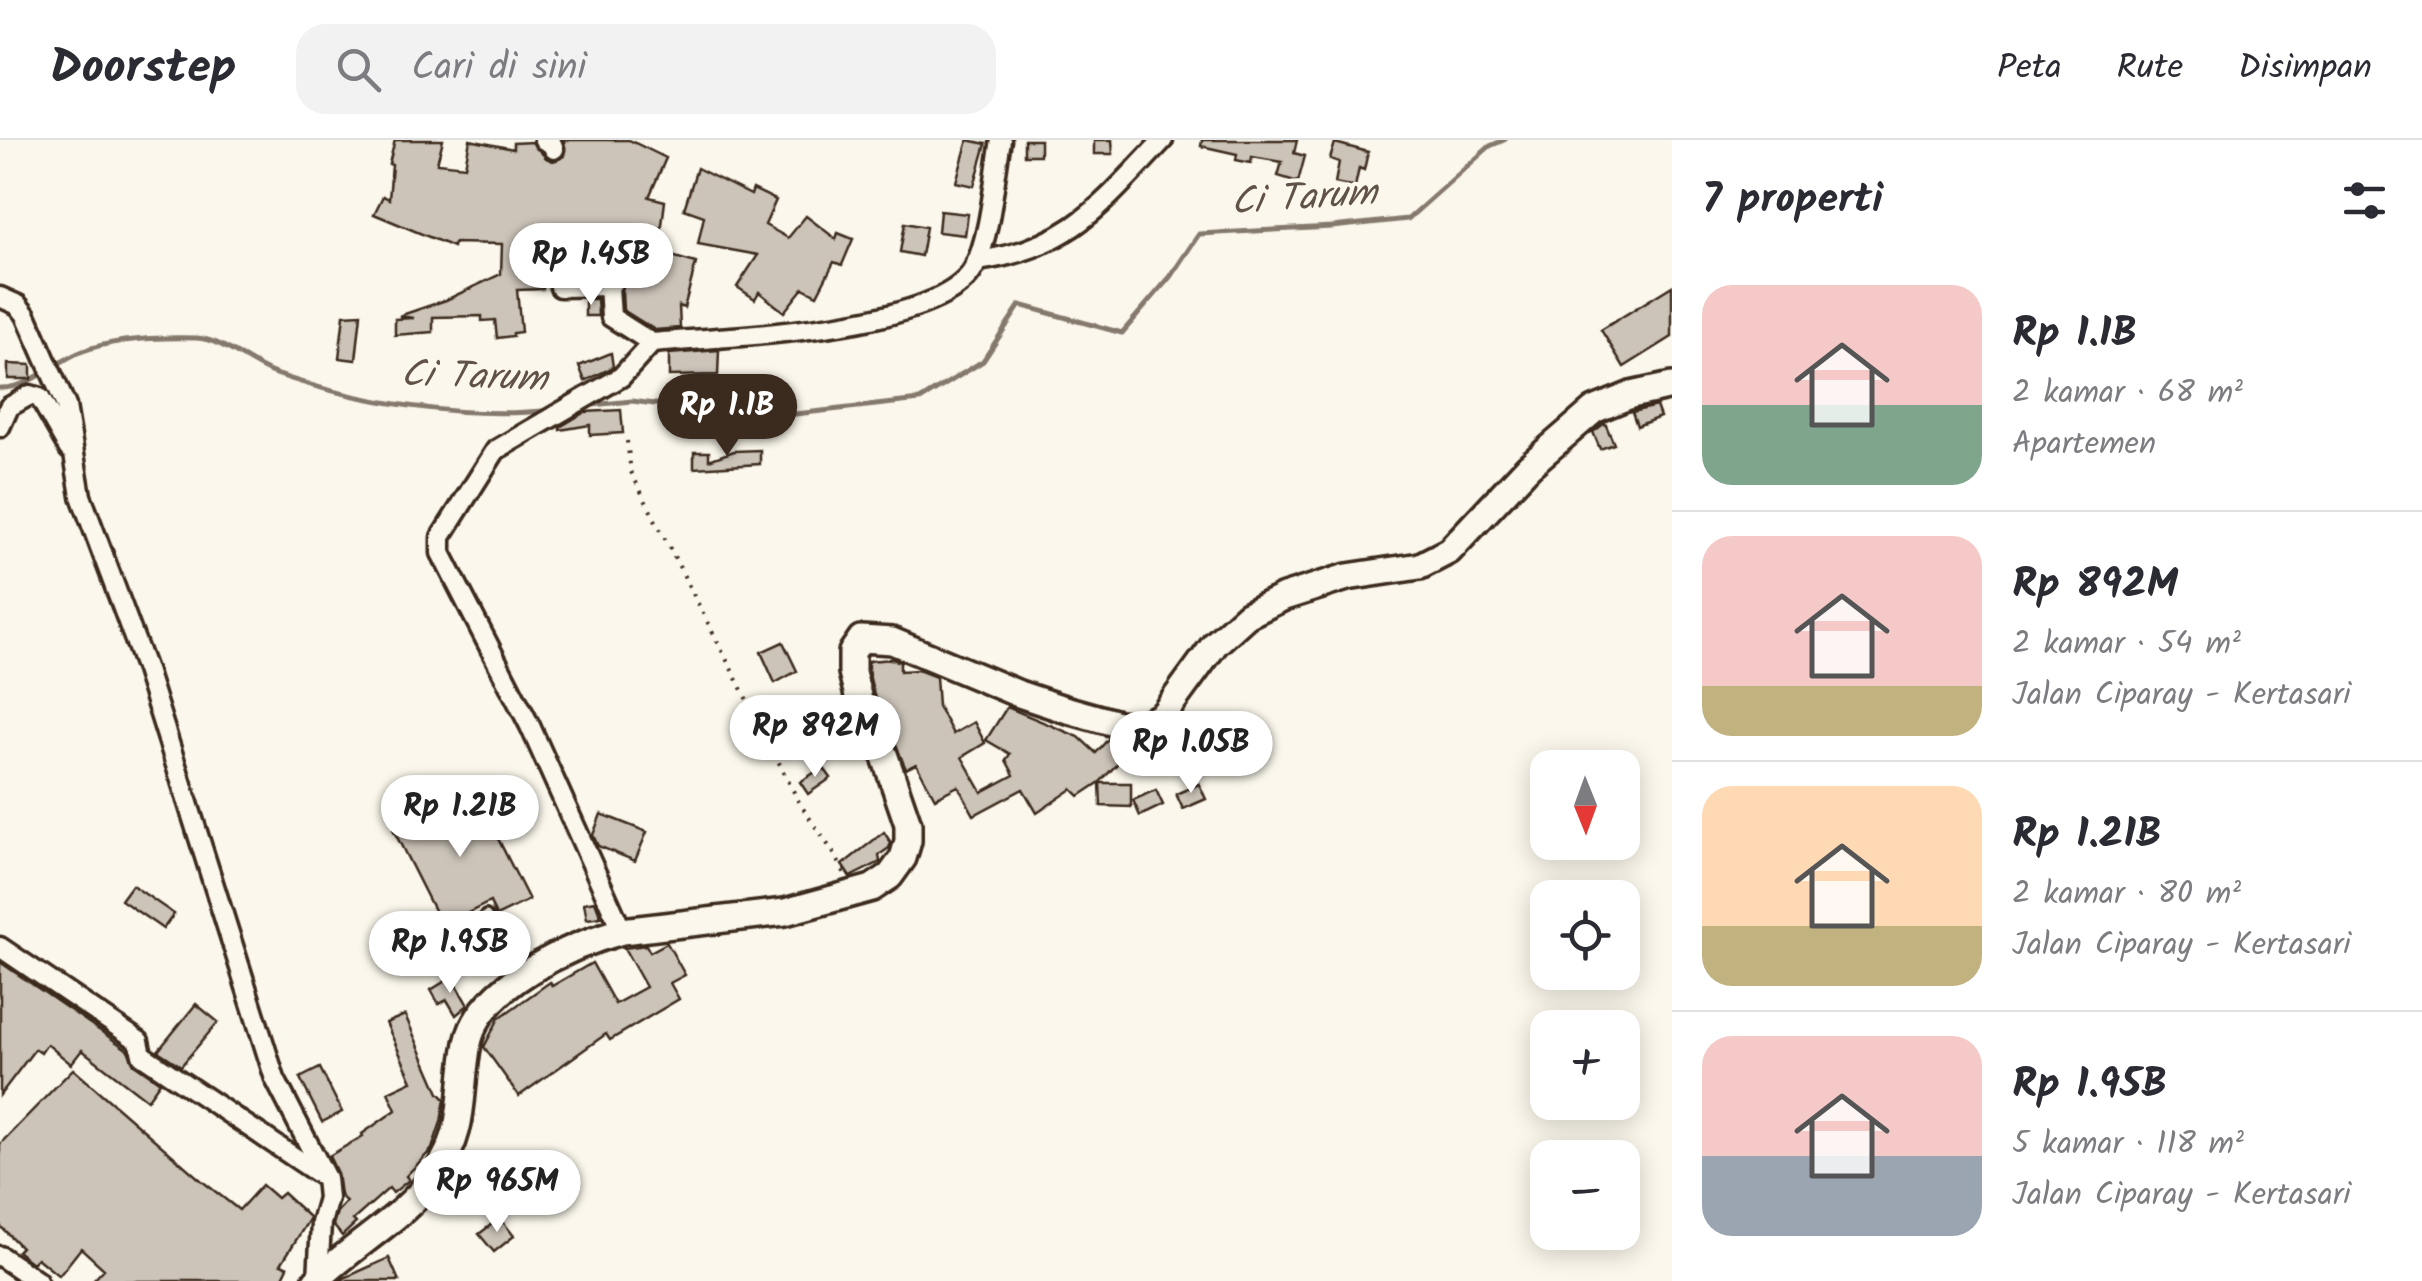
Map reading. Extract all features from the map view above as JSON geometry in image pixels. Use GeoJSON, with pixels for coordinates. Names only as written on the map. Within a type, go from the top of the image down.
{"type":"FeatureCollection","features":[{"type":"Feature","properties":{"kind":"main road"},"geometry":{"type":"LineString","coordinates":[[317,1280],[404,1209],[435,1176],[458,1134],[467,1049],[478,1018],[520,977],[581,944],[622,932],[785,912],[856,894],[890,876],[903,858],[908,842],[902,798],[855,686],[852,652],[861,638],[892,640],[1061,708],[1118,724],[1135,726],[1150,722],[1163,715],[1216,644],[1247,615],[1284,597],[1347,577],[1420,566],[1449,551],[1529,466],[1594,410],[1631,395],[1672,386]]}},
{"type":"Feature","properties":{"kind":"street"},"geometry":{"type":"LineString","coordinates":[[532,248],[609,246],[614,250],[611,317],[652,343],[864,321],[932,302],[968,278],[977,261],[1001,140]]}},
{"type":"Feature","properties":{"kind":"street"},"geometry":{"type":"LineString","coordinates":[[977,261],[1029,251],[1078,226],[1163,140]]}},
{"type":"Feature","properties":{"kind":"street"},"geometry":{"type":"LineString","coordinates":[[560,286],[610,286]]}},
{"type":"Feature","properties":{"kind":"street"},"geometry":{"type":"LineString","coordinates":[[0,297],[18,305],[66,406],[82,496],[146,670],[275,1080],[326,1178],[328,1198],[321,1224],[317,1280]]}},
{"type":"Feature","properties":{"kind":"street"},"geometry":{"type":"LineString","coordinates":[[622,932],[530,726],[441,553],[441,537],[496,450],[620,377],[652,343]]}},
{"type":"Feature","properties":{"kind":"street"},"geometry":{"type":"LineString","coordinates":[[0,427],[10,407],[30,396],[40,398],[74,458]]}},
{"type":"Feature","properties":{"kind":"street"},"geometry":{"type":"LineString","coordinates":[[0,947],[139,1041],[142,1055],[168,1074],[326,1178]]}},
{"type":"Feature","properties":{"kind":"street"},"geometry":{"type":"LineString","coordinates":[[0,1256],[37,1281]]}},
{"type":"Feature","properties":{"kind":"lane"},"geometry":{"type":"LineString","coordinates":[[486,916],[520,977]]}},
{"type":"Feature","properties":{"kind":"path"},"geometry":{"type":"LineString","coordinates":[[627,441],[631,472],[800,804],[835,854],[856,894]]}},
{"type":"Feature","properties":{"kind":"building"},"geometry":{"type":"Polygon","coordinates":[[[395,140],[443,140],[437,163],[465,166],[470,140],[513,149],[513,143],[532,142],[553,161],[564,156],[564,140],[629,140],[666,158],[649,197],[665,201],[660,241],[593,232],[526,237],[521,243],[521,254],[538,260],[538,268],[575,268],[575,259],[593,259],[593,267],[601,267],[601,274],[559,275],[543,285],[543,289],[517,290],[521,332],[513,336],[497,338],[495,320],[482,321],[482,316],[433,317],[433,332],[395,335],[395,319],[414,318],[399,316],[446,300],[501,274],[502,244],[454,243],[453,247],[374,214],[383,196],[389,199],[389,164],[395,140]]]}},
{"type":"Feature","properties":{"kind":"building"},"geometry":{"type":"Polygon","coordinates":[[[968,140],[986,144],[974,186],[956,182],[968,140]]]}},
{"type":"Feature","properties":{"kind":"building"},"geometry":{"type":"Polygon","coordinates":[[[1024,140],[1040,140],[1040,155],[1024,155],[1024,140]]]}},
{"type":"Feature","properties":{"kind":"building"},"geometry":{"type":"Polygon","coordinates":[[[1094,140],[1112,140],[1113,154],[1094,154],[1094,140]]]}},
{"type":"Feature","properties":{"kind":"building"},"geometry":{"type":"Polygon","coordinates":[[[1202,140],[1297,140],[1294,153],[1305,156],[1298,182],[1278,176],[1282,162],[1252,157],[1251,163],[1236,160],[1237,154],[1201,146],[1202,140]]]}},
{"type":"Feature","properties":{"kind":"building"},"geometry":{"type":"Polygon","coordinates":[[[1335,143],[1368,152],[1355,187],[1335,183],[1339,162],[1330,159],[1335,143]]]}},
{"type":"Feature","properties":{"kind":"building"},"geometry":{"type":"Polygon","coordinates":[[[697,168],[751,195],[753,189],[776,200],[765,225],[788,238],[806,216],[836,239],[838,233],[853,239],[842,265],[834,262],[817,295],[803,288],[784,312],[759,292],[755,299],[737,287],[758,255],[698,244],[704,216],[684,209],[697,168]]]}},
{"type":"Feature","properties":{"kind":"building"},"geometry":{"type":"Polygon","coordinates":[[[940,211],[968,214],[965,235],[938,232],[940,211]]]}},
{"type":"Feature","properties":{"kind":"building"},"geometry":{"type":"Polygon","coordinates":[[[905,223],[926,227],[921,256],[900,252],[905,223]]]}},
{"type":"Feature","properties":{"kind":"building"},"geometry":{"type":"Polygon","coordinates":[[[668,255],[696,263],[684,308],[679,306],[680,328],[655,330],[623,310],[622,291],[626,269],[661,280],[668,255]]]}},
{"type":"Feature","properties":{"kind":"building"},"geometry":{"type":"Polygon","coordinates":[[[1672,286],[1672,337],[1624,367],[1601,330],[1672,286]]]}},
{"type":"Feature","properties":{"kind":"building"},"geometry":{"type":"Polygon","coordinates":[[[585,299],[597,299],[598,316],[585,316],[585,299]]]}},
{"type":"Feature","properties":{"kind":"building"},"geometry":{"type":"Polygon","coordinates":[[[361,314],[356,360],[339,358],[344,315],[361,314]]]}},
{"type":"Feature","properties":{"kind":"building"},"geometry":{"type":"Polygon","coordinates":[[[719,350],[718,375],[669,376],[669,354],[719,350]]]}},
{"type":"Feature","properties":{"kind":"building"},"geometry":{"type":"Polygon","coordinates":[[[611,353],[613,367],[585,381],[579,366],[611,353]]]}},
{"type":"Feature","properties":{"kind":"building"},"geometry":{"type":"Polygon","coordinates":[[[8,364],[31,365],[31,379],[8,379],[8,364]]]}},
{"type":"Feature","properties":{"kind":"building"},"geometry":{"type":"Polygon","coordinates":[[[1656,406],[1660,417],[1637,426],[1632,412],[1656,406]]]}},
{"type":"Feature","properties":{"kind":"building"},"geometry":{"type":"Polygon","coordinates":[[[621,410],[623,433],[590,435],[590,425],[560,430],[585,412],[621,410]]]}},
{"type":"Feature","properties":{"kind":"building"},"geometry":{"type":"Polygon","coordinates":[[[1605,423],[1614,444],[1600,449],[1593,432],[1605,423]]]}},
{"type":"Feature","properties":{"kind":"building"},"geometry":{"type":"Polygon","coordinates":[[[760,450],[760,464],[694,468],[694,452],[709,452],[709,460],[734,451],[760,450]]]}},
{"type":"Feature","properties":{"kind":"building"},"geometry":{"type":"Polygon","coordinates":[[[783,642],[797,671],[775,683],[761,652],[783,642]]]}},
{"type":"Feature","properties":{"kind":"building"},"geometry":{"type":"Polygon","coordinates":[[[868,661],[900,662],[900,671],[918,670],[936,677],[938,706],[953,734],[974,722],[985,743],[962,757],[982,792],[1014,775],[1006,760],[1010,754],[986,740],[1007,707],[1079,737],[1096,753],[1109,738],[1125,741],[1132,748],[1100,782],[1079,796],[1072,789],[1037,813],[1023,789],[974,815],[958,786],[935,798],[916,764],[906,769],[874,695],[868,670],[868,661]]]}},
{"type":"Feature","properties":{"kind":"building"},"geometry":{"type":"Polygon","coordinates":[[[823,767],[831,778],[808,794],[800,782],[823,767]]]}},
{"type":"Feature","properties":{"kind":"building"},"geometry":{"type":"Polygon","coordinates":[[[1100,783],[1131,783],[1131,807],[1101,806],[1100,783]]]}},
{"type":"Feature","properties":{"kind":"building"},"geometry":{"type":"Polygon","coordinates":[[[1199,784],[1206,799],[1183,809],[1176,794],[1199,784]]]}},
{"type":"Feature","properties":{"kind":"building"},"geometry":{"type":"Polygon","coordinates":[[[473,789],[529,900],[496,916],[490,902],[442,926],[393,829],[473,789]]]}},
{"type":"Feature","properties":{"kind":"building"},"geometry":{"type":"Polygon","coordinates":[[[1156,790],[1163,805],[1140,816],[1133,800],[1156,790]]]}},
{"type":"Feature","properties":{"kind":"building"},"geometry":{"type":"Polygon","coordinates":[[[601,814],[647,832],[635,861],[598,846],[593,835],[601,814]]]}},
{"type":"Feature","properties":{"kind":"building"},"geometry":{"type":"Polygon","coordinates":[[[884,832],[891,843],[879,855],[880,862],[850,877],[842,865],[884,832]]]}},
{"type":"Feature","properties":{"kind":"building"},"geometry":{"type":"Polygon","coordinates":[[[132,885],[174,914],[163,929],[121,900],[132,885]]]}},
{"type":"Feature","properties":{"kind":"building"},"geometry":{"type":"Polygon","coordinates":[[[595,901],[601,917],[587,919],[584,903],[595,901]]]}},
{"type":"Feature","properties":{"kind":"building"},"geometry":{"type":"Polygon","coordinates":[[[667,943],[685,975],[670,983],[679,999],[610,1040],[606,1034],[519,1096],[484,1047],[499,1018],[550,982],[552,986],[592,963],[615,1004],[646,987],[624,948],[646,945],[650,952],[667,943]]]}},
{"type":"Feature","properties":{"kind":"building"},"geometry":{"type":"Polygon","coordinates":[[[0,962],[128,1050],[134,1064],[160,1082],[147,1100],[82,1050],[71,1064],[47,1044],[41,1053],[35,1049],[0,1095],[0,962]]]}},
{"type":"Feature","properties":{"kind":"building"},"geometry":{"type":"Polygon","coordinates":[[[453,980],[468,1005],[456,1015],[447,1000],[439,1004],[431,990],[453,980]]]}},
{"type":"Feature","properties":{"kind":"building"},"geometry":{"type":"Polygon","coordinates":[[[196,1004],[218,1022],[181,1066],[158,1051],[196,1004]]]}},
{"type":"Feature","properties":{"kind":"building"},"geometry":{"type":"Polygon","coordinates":[[[405,1015],[445,1099],[441,1122],[432,1149],[406,1176],[409,1180],[393,1193],[389,1188],[353,1220],[356,1223],[342,1236],[333,1225],[346,1202],[340,1195],[337,1173],[329,1156],[396,1110],[388,1092],[412,1081],[386,1023],[405,1015]]]}},
{"type":"Feature","properties":{"kind":"building"},"geometry":{"type":"Polygon","coordinates":[[[320,1068],[342,1112],[322,1122],[300,1078],[320,1068]]]}},
{"type":"Feature","properties":{"kind":"building"},"geometry":{"type":"Polygon","coordinates":[[[73,1069],[239,1210],[262,1185],[277,1198],[283,1193],[310,1218],[281,1264],[288,1267],[281,1281],[93,1281],[104,1269],[81,1248],[59,1276],[37,1258],[32,1263],[17,1251],[21,1247],[0,1226],[0,1144],[73,1069]]]}},
{"type":"Feature","properties":{"kind":"building"},"geometry":{"type":"Polygon","coordinates":[[[500,1218],[514,1236],[494,1252],[479,1234],[500,1218]]]}},
{"type":"Feature","properties":{"kind":"building"},"geometry":{"type":"Polygon","coordinates":[[[389,1258],[399,1281],[340,1281],[342,1279],[389,1258]]]}},
{"type":"Feature","properties":{"kind":"waterway","name":"Ci Tarum"},"geometry":{"type":"LineString","coordinates":[[583,406],[632,401],[760,418],[920,400],[983,361],[1020,305],[1122,333],[1170,277],[1199,234],[1408,219],[1490,146],[1504,140]]}},
{"type":"Feature","properties":{"kind":"waterway","name":"Ci Tarum"},"geometry":{"type":"LineString","coordinates":[[0,388],[22,384],[73,356],[110,343],[196,338],[216,343],[273,373],[374,400],[483,413],[552,410]]}}]}
